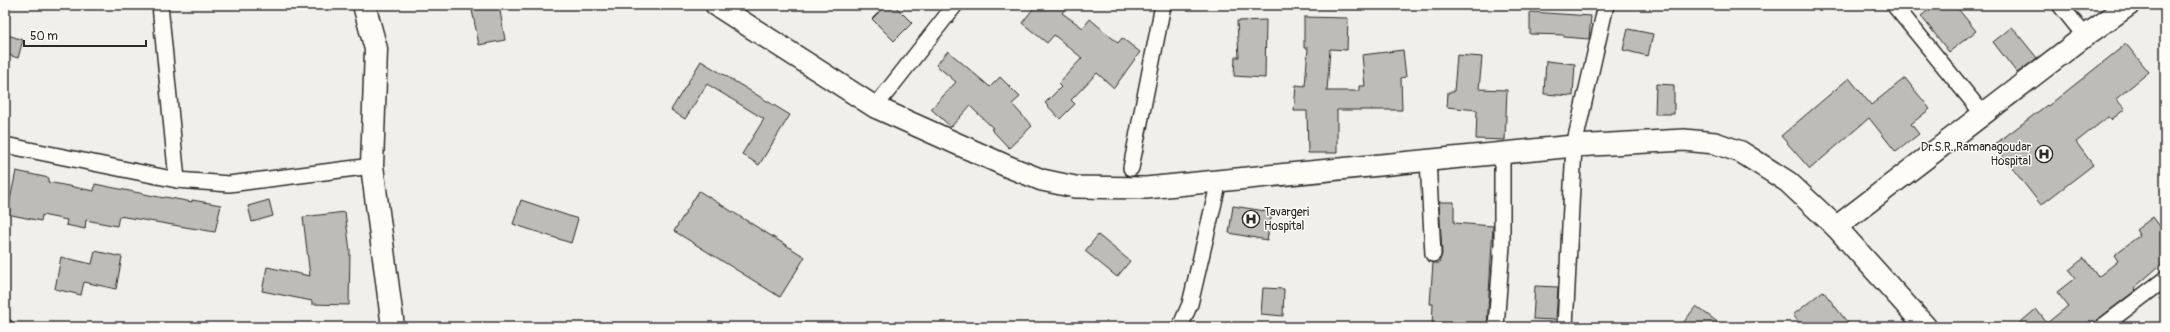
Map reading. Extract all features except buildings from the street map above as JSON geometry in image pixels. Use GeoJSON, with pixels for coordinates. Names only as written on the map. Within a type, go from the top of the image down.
{"type":"FeatureCollection","features":[{"type":"Feature","properties":{"kind":"main road"},"geometry":{"type":"LineString","coordinates":[[364,5],[376,49],[372,166],[393,327]]}},
{"type":"Feature","properties":{"kind":"street"},"geometry":{"type":"LineString","coordinates":[[160,5],[177,180]]}},
{"type":"Feature","properties":{"kind":"street"},"geometry":{"type":"LineString","coordinates":[[716,5],[875,107],[1042,180],[1075,187],[1135,188],[1574,146],[1684,140],[1716,143],[1741,152],[1788,182],[1836,227],[1926,327]]}},
{"type":"Feature","properties":{"kind":"street"},"geometry":{"type":"LineString","coordinates":[[875,107],[955,5]]}},
{"type":"Feature","properties":{"kind":"street"},"geometry":{"type":"LineString","coordinates":[[1131,168],[1162,5]]}},
{"type":"Feature","properties":{"kind":"street"},"geometry":{"type":"LineString","coordinates":[[1565,327],[1574,146],[1606,5]]}},
{"type":"Feature","properties":{"kind":"street"},"geometry":{"type":"LineString","coordinates":[[1894,5],[1983,114]]}},
{"type":"Feature","properties":{"kind":"street"},"geometry":{"type":"LineString","coordinates":[[2060,5],[2085,36]]}},
{"type":"Feature","properties":{"kind":"street"},"geometry":{"type":"LineString","coordinates":[[1836,227],[2085,36],[2129,5]]}},
{"type":"Feature","properties":{"kind":"street"},"geometry":{"type":"LineString","coordinates":[[5,145],[177,180],[229,184],[372,166]]}},
{"type":"Feature","properties":{"kind":"street"},"geometry":{"type":"LineString","coordinates":[[1496,327],[1502,245],[1502,154]]}},
{"type":"Feature","properties":{"kind":"street"},"geometry":{"type":"LineString","coordinates":[[1428,160],[1433,254]]}},
{"type":"Feature","properties":{"kind":"street"},"geometry":{"type":"LineString","coordinates":[[1180,327],[1190,304],[1219,181]]}},
{"type":"Feature","properties":{"kind":"street"},"geometry":{"type":"LineString","coordinates":[[2102,327],[2165,279]]}},
{"type":"Feature","properties":{"kind":"place","name":"Dr.S.R. Ramanagoudar Hospital"},"geometry":{"type":"Point","coordinates":[2044,154]}},
{"type":"Feature","properties":{"kind":"place","name":"Tavargeri Hospital"},"geometry":{"type":"Point","coordinates":[1251,219]}}]}
